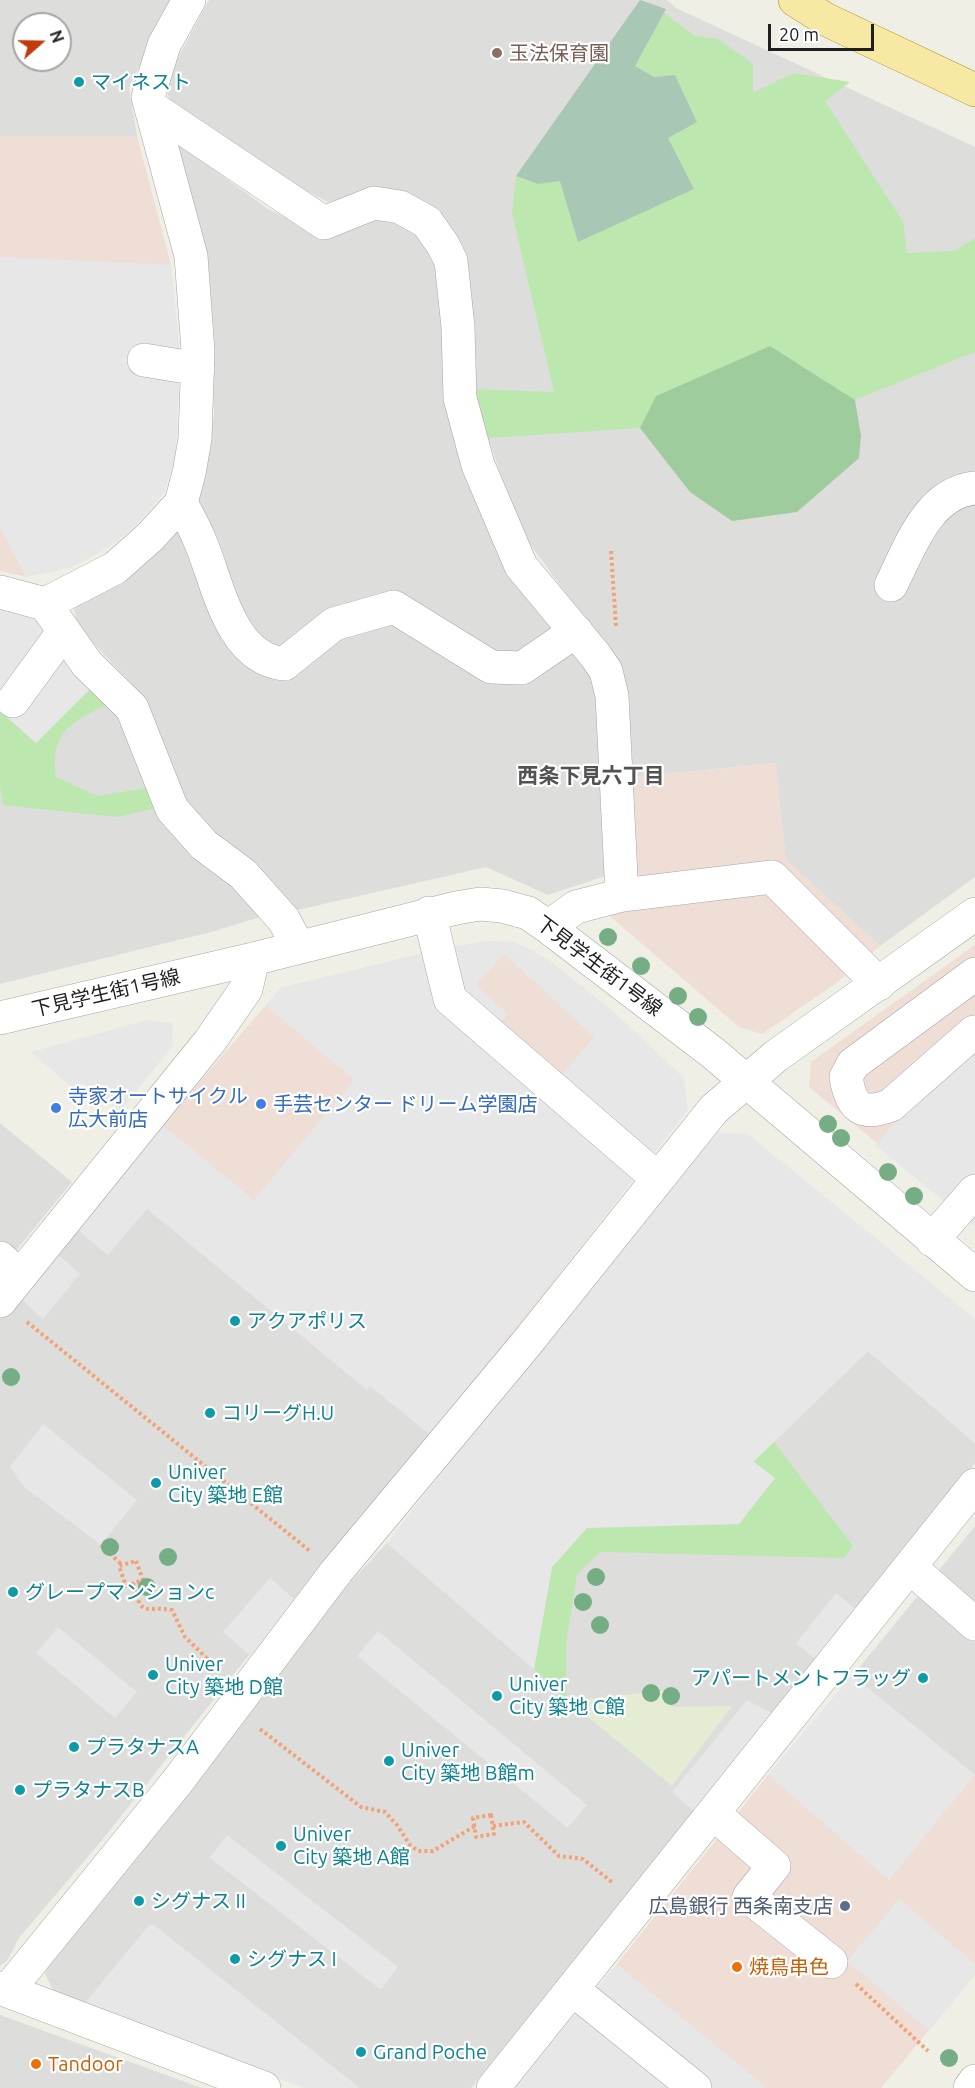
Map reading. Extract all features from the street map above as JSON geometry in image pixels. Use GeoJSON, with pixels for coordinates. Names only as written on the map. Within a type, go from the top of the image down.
{"type":"FeatureCollection","features":[{"type":"Feature","properties":{"kind":"main road"},"geometry":{"type":"LineString","coordinates":[[795,0],[825,19],[975,90]]}},
{"type":"Feature","properties":{"kind":"street"},"geometry":{"type":"LineString","coordinates":[[45,604],[115,568],[150,537],[181,503],[195,439],[198,369],[191,256],[148,97],[164,45],[189,0]]}},
{"type":"Feature","properties":{"kind":"street"},"geometry":{"type":"LineString","coordinates":[[151,107],[324,223],[374,203],[400,207],[427,222],[451,261],[458,327],[460,398],[478,465],[522,566],[606,671],[612,696],[621,895]]}},
{"type":"Feature","properties":{"kind":"street"},"geometry":{"type":"LineString","coordinates":[[144,360],[198,369]]}},
{"type":"Feature","properties":{"kind":"street"},"geometry":{"type":"LineString","coordinates":[[891,585],[921,526],[939,502],[975,488]]}},
{"type":"Feature","properties":{"kind":"street"},"geometry":{"type":"LineString","coordinates":[[181,503],[200,540],[227,613],[245,643],[268,662],[284,664],[334,624],[394,607],[491,667],[522,668],[576,631]]}},
{"type":"Feature","properties":{"kind":"street"},"geometry":{"type":"LineString","coordinates":[[0,592],[45,604],[87,664],[132,708],[172,809],[204,845],[243,874],[284,920],[298,947]]}},
{"type":"Feature","properties":{"kind":"street"},"geometry":{"type":"LineString","coordinates":[[13,701],[64,631]]}},
{"type":"Feature","properties":{"kind":"street"},"geometry":{"type":"LineString","coordinates":[[548,927],[576,907],[621,895],[772,878],[879,984]]}},
{"type":"Feature","properties":{"kind":"street","name":"下見学生街1号線"},"geometry":{"type":"LineString","coordinates":[[0,1018],[253,959],[429,913],[480,904],[502,906],[528,913],[548,927],[746,1080],[975,1275]]}},
{"type":"Feature","properties":{"kind":"street"},"geometry":{"type":"LineString","coordinates":[[429,913],[450,999],[657,1178]]}},
{"type":"Feature","properties":{"kind":"street"},"geometry":{"type":"LineString","coordinates":[[264,2088],[4,1989],[240,1700],[336,1572],[526,1344],[714,1109],[746,1080],[975,914]]}},
{"type":"Feature","properties":{"kind":"street"},"geometry":{"type":"LineString","coordinates":[[5,1284],[210,1041],[246,988],[253,959]]}},
{"type":"Feature","properties":{"kind":"street"},"geometry":{"type":"LineString","coordinates":[[975,974],[853,1064],[846,1077],[852,1101],[863,1110],[876,1111],[891,1105],[975,1032]]}},
{"type":"Feature","properties":{"kind":"street"},"geometry":{"type":"LineString","coordinates":[[932,1240],[975,1191]]}},
{"type":"Feature","properties":{"kind":"street"},"geometry":{"type":"LineString","coordinates":[[493,2088],[911,1568],[975,1485]]}},
{"type":"Feature","properties":{"kind":"street"},"geometry":{"type":"LineString","coordinates":[[911,1568],[975,1624]]}},
{"type":"Feature","properties":{"kind":"street"},"geometry":{"type":"LineString","coordinates":[[713,1813],[774,1866],[749,1897],[842,1972]]}},
{"type":"Feature","properties":{"kind":"street"},"geometry":{"type":"LineString","coordinates":[[572,1989],[695,2088]]}},
{"type":"Feature","properties":{"kind":"street"},"geometry":{"type":"LineString","coordinates":[[970,2088],[975,2081]]}},
{"type":"Feature","properties":{"kind":"path"},"geometry":{"type":"LineString","coordinates":[[611,551],[616,626]]}},
{"type":"Feature","properties":{"kind":"path"},"geometry":{"type":"LineString","coordinates":[[5,1284],[336,1572]]}},
{"type":"Feature","properties":{"kind":"path"},"geometry":{"type":"LineString","coordinates":[[101,1545],[122,1565]]}},
{"type":"Feature","properties":{"kind":"path"},"geometry":{"type":"LineString","coordinates":[[136,1561],[143,1580],[133,1583],[126,1586],[119,1566],[136,1561]]}},
{"type":"Feature","properties":{"kind":"path"},"geometry":{"type":"LineString","coordinates":[[133,1583],[137,1600],[142,1608],[150,1611],[172,1610],[192,1646],[240,1700],[361,1807],[385,1812],[410,1845],[418,1851],[433,1851],[475,1826]]}},
{"type":"Feature","properties":{"kind":"path"},"geometry":{"type":"LineString","coordinates":[[491,1815],[494,1834],[476,1837],[475,1826],[473,1818],[491,1815]]}},
{"type":"Feature","properties":{"kind":"path"},"geometry":{"type":"LineString","coordinates":[[493,1826],[524,1822],[559,1856],[583,1859],[640,1904]]}},
{"type":"Feature","properties":{"kind":"path"},"geometry":{"type":"LineString","coordinates":[[842,1972],[928,2051]]}},
{"type":"Feature","properties":{"kind":"shaded area"},"geometry":{"type":"Polygon","coordinates":[[[0,0],[170,0],[129,88],[137,136],[0,136],[0,0]]]}},
{"type":"Feature","properties":{"kind":"shaded area"},"geometry":{"type":"Polygon","coordinates":[[[209,0],[667,0],[676,8],[975,147],[975,877],[880,946],[786,860],[775,763],[626,778],[606,649],[520,530],[471,389],[465,262],[391,189],[328,202],[273,174],[169,99],[165,82],[209,0]]]}},
{"type":"Feature","properties":{"kind":"shaded area"},"geometry":{"type":"Polygon","coordinates":[[[0,136],[137,136],[171,265],[180,355],[163,494],[133,528],[107,548],[72,567],[26,577],[0,571],[0,136]]]}},
{"type":"Feature","properties":{"kind":"shaded area"},"geometry":{"type":"Polygon","coordinates":[[[172,139],[268,209],[317,232],[347,221],[400,215],[426,237],[436,260],[450,391],[601,690],[611,874],[548,895],[486,867],[293,911],[186,809],[132,684],[78,627],[73,604],[201,487],[214,415],[209,267],[172,139]]]}},
{"type":"Feature","properties":{"kind":"shaded area"},"geometry":{"type":"Polygon","coordinates":[[[0,257],[171,265],[180,355],[176,458],[163,494],[133,528],[107,548],[72,567],[26,577],[0,527],[0,257]]]}},
{"type":"Feature","properties":{"kind":"shaded area"},"geometry":{"type":"Polygon","coordinates":[[[0,608],[36,615],[95,684],[36,743],[0,711],[0,608]]]}},
{"type":"Feature","properties":{"kind":"shaded area"},"geometry":{"type":"Polygon","coordinates":[[[95,684],[120,708],[147,766],[270,914],[215,931],[0,984],[0,711],[95,684]]]}},
{"type":"Feature","properties":{"kind":"shaded area"},"geometry":{"type":"Polygon","coordinates":[[[776,763],[786,860],[880,946],[835,984],[762,1034],[739,1027],[605,912],[626,778],[776,763]]]}},
{"type":"Feature","properties":{"kind":"shaded area"},"geometry":{"type":"Polygon","coordinates":[[[489,941],[512,942],[551,962],[684,1078],[687,1111],[474,1382],[162,1125],[281,988],[440,949],[489,941]]]}},
{"type":"Feature","properties":{"kind":"shaded area"},"geometry":{"type":"Polygon","coordinates":[[[489,941],[512,942],[551,962],[613,1011],[684,1078],[687,1111],[430,1435],[370,1386],[367,1390],[147,1209],[108,1255],[74,1227],[162,1125],[254,1200],[354,1080],[265,1005],[281,988],[440,949],[489,941]],[[504,954],[476,985],[508,1014],[499,1023],[559,1078],[594,1037],[504,954]]]}},
{"type":"Feature","properties":{"kind":"shaded area"},"geometry":{"type":"Polygon","coordinates":[[[975,945],[975,1224],[809,1087],[811,1062],[975,945]]]}},
{"type":"Feature","properties":{"kind":"shaded area"},"geometry":{"type":"Polygon","coordinates":[[[147,1020],[172,1023],[173,1045],[120,1112],[83,1083],[76,1091],[31,1052],[147,1020]]]}},
{"type":"Feature","properties":{"kind":"shaded area"},"geometry":{"type":"Polygon","coordinates":[[[975,1037],[975,1227],[875,1145],[975,1037]]]}},
{"type":"Feature","properties":{"kind":"shaded area"},"geometry":{"type":"Polygon","coordinates":[[[0,1123],[72,1182],[0,1270],[0,1123]]]}},
{"type":"Feature","properties":{"kind":"shaded area"},"geometry":{"type":"Polygon","coordinates":[[[162,1125],[474,1382],[296,1596],[102,1840],[19,1938],[7,1961],[0,1966],[0,1317],[162,1125]]]}},
{"type":"Feature","properties":{"kind":"shaded area"},"geometry":{"type":"Polygon","coordinates":[[[716,1133],[748,1134],[975,1319],[975,1443],[868,1351],[753,1461],[775,1478],[739,1524],[587,1528],[552,1567],[534,1669],[387,1543],[535,1351],[716,1133]]]}},
{"type":"Feature","properties":{"kind":"shaded area"},"geometry":{"type":"Polygon","coordinates":[[[54,1251],[80,1274],[43,1319],[18,1296],[54,1251]]]}},
{"type":"Feature","properties":{"kind":"shaded area"},"geometry":{"type":"Polygon","coordinates":[[[868,1351],[975,1443],[975,1463],[869,1599],[471,2088],[305,2088],[54,1992],[45,1974],[53,1952],[312,1623],[387,1543],[533,1668],[552,1567],[753,1462],[868,1351]]]}},
{"type":"Feature","properties":{"kind":"shaded area"},"geometry":{"type":"Polygon","coordinates":[[[43,1424],[137,1500],[101,1545],[25,1488],[10,1467],[43,1424]]]}},
{"type":"Feature","properties":{"kind":"shaded area"},"geometry":{"type":"Polygon","coordinates":[[[975,1526],[975,1775],[849,1680],[975,1526]]]}},
{"type":"Feature","properties":{"kind":"shaded area"},"geometry":{"type":"Polygon","coordinates":[[[270,1578],[300,1604],[254,1659],[223,1632],[270,1578]]]}},
{"type":"Feature","properties":{"kind":"shaded area"},"geometry":{"type":"Polygon","coordinates":[[[836,1593],[858,1611],[818,1661],[796,1643],[836,1593]]]}},
{"type":"Feature","properties":{"kind":"shaded area"},"geometry":{"type":"Polygon","coordinates":[[[58,1627],[137,1692],[115,1718],[36,1653],[58,1627]]]}},
{"type":"Feature","properties":{"kind":"shaded area"},"geometry":{"type":"Polygon","coordinates":[[[378,1631],[587,1805],[568,1828],[357,1656],[378,1631]]]}},
{"type":"Feature","properties":{"kind":"shaded area"},"geometry":{"type":"Polygon","coordinates":[[[852,1675],[975,1775],[975,1975],[881,2088],[518,2088],[768,1775],[852,1675]]]}},
{"type":"Feature","properties":{"kind":"shaded area"},"geometry":{"type":"Polygon","coordinates":[[[852,1675],[975,1775],[889,1880],[768,1775],[852,1675]]]}},
{"type":"Feature","properties":{"kind":"shaded area"},"geometry":{"type":"Polygon","coordinates":[[[747,1700],[776,1715],[696,1813],[672,1792],[747,1700]]]}},
{"type":"Feature","properties":{"kind":"shaded area"},"geometry":{"type":"Polygon","coordinates":[[[227,1835],[398,1967],[381,1990],[210,1858],[227,1835]]]}},
{"type":"Feature","properties":{"kind":"shaded area"},"geometry":{"type":"Polygon","coordinates":[[[899,1899],[975,1964],[975,1975],[928,2030],[847,1961],[899,1899]]]}},
{"type":"Feature","properties":{"kind":"shaded area"},"geometry":{"type":"Polygon","coordinates":[[[149,1925],[154,1925],[360,2088],[305,2088],[84,2004],[149,1925]]]}},
{"type":"Feature","properties":{"kind":"shaded area"},"geometry":{"type":"Polygon","coordinates":[[[617,1964],[767,2088],[513,2088],[617,1964]]]}},
{"type":"Feature","properties":{"kind":"shaded area"},"geometry":{"type":"Polygon","coordinates":[[[0,2015],[202,2088],[0,2088],[0,2015]]]}},
{"type":"Feature","properties":{"kind":"green space"},"geometry":{"type":"Polygon","coordinates":[[[640,0],[666,9],[635,66],[654,77],[675,75],[697,122],[668,138],[694,189],[578,242],[560,181],[538,184],[516,176],[640,0]]]}},
{"type":"Feature","properties":{"kind":"green space"},"geometry":{"type":"Polygon","coordinates":[[[664,13],[695,36],[718,39],[753,64],[753,93],[793,73],[850,82],[825,101],[903,222],[907,253],[954,251],[975,238],[975,352],[855,400],[770,346],[656,396],[640,428],[488,438],[471,389],[554,392],[512,213],[516,176],[538,183],[571,177],[642,149],[697,121],[675,75],[654,77],[635,66],[664,13]]]}},
{"type":"Feature","properties":{"kind":"green space"},"geometry":{"type":"Polygon","coordinates":[[[770,346],[855,400],[861,436],[859,458],[797,512],[732,521],[690,492],[640,428],[656,396],[770,346]]]}},
{"type":"Feature","properties":{"kind":"green space"},"geometry":{"type":"Polygon","coordinates":[[[95,684],[112,701],[76,722],[61,737],[55,760],[56,777],[97,796],[154,787],[161,807],[116,817],[3,805],[0,786],[0,711],[36,743],[95,684]]]}},
{"type":"Feature","properties":{"kind":"green space"},"geometry":{"type":"Polygon","coordinates":[[[774,1442],[853,1546],[844,1558],[600,1552],[577,1574],[566,1645],[566,1699],[534,1669],[552,1567],[587,1527],[739,1524],[775,1478],[753,1462],[774,1442]]]}},
{"type":"Feature","properties":{"kind":"green space"},"geometry":{"type":"Polygon","coordinates":[[[670,1690],[671,1707],[732,1706],[672,1786],[577,1708],[577,1700],[670,1690]]]}},
{"type":"Feature","properties":{"kind":"place","name":"玉法保育園"},"geometry":{"type":"Point","coordinates":[497,53]}},
{"type":"Feature","properties":{"kind":"place","name":"マイネスト"},"geometry":{"type":"Point","coordinates":[79,82]}},
{"type":"Feature","properties":{"kind":"place","name":"手芸センター ドリーム学園店"},"geometry":{"type":"Point","coordinates":[261,1104]}},
{"type":"Feature","properties":{"kind":"place","name":"寺家オートサイクル 広大前店"},"geometry":{"type":"Point","coordinates":[56,1108]}},
{"type":"Feature","properties":{"kind":"place","name":"アクアポリス"},"geometry":{"type":"Point","coordinates":[235,1321]}},
{"type":"Feature","properties":{"kind":"place","name":"コリーグH.U"},"geometry":{"type":"Point","coordinates":[210,1413]}},
{"type":"Feature","properties":{"kind":"place","name":"Univer City 築地 E館"},"geometry":{"type":"Point","coordinates":[156,1483]}},
{"type":"Feature","properties":{"kind":"place","name":"グレープマンションc"},"geometry":{"type":"Point","coordinates":[13,1592]}},
{"type":"Feature","properties":{"kind":"place","name":"Univer City 築地 D館"},"geometry":{"type":"Point","coordinates":[153,1675]}},
{"type":"Feature","properties":{"kind":"place","name":"アパートメントフラッグ"},"geometry":{"type":"Point","coordinates":[923,1678]}},
{"type":"Feature","properties":{"kind":"place","name":"Univer City 築地 C館"},"geometry":{"type":"Point","coordinates":[497,1696]}},
{"type":"Feature","properties":{"kind":"place","name":"プラタナスA"},"geometry":{"type":"Point","coordinates":[74,1747]}},
{"type":"Feature","properties":{"kind":"place","name":"Univer City 築地 B館m"},"geometry":{"type":"Point","coordinates":[389,1761]}},
{"type":"Feature","properties":{"kind":"place","name":"プラタナスB"},"geometry":{"type":"Point","coordinates":[20,1790]}},
{"type":"Feature","properties":{"kind":"place","name":"Univer City 築地 A館"},"geometry":{"type":"Point","coordinates":[281,1846]}},
{"type":"Feature","properties":{"kind":"place","name":"シグナス II"},"geometry":{"type":"Point","coordinates":[139,1901]}},
{"type":"Feature","properties":{"kind":"place","name":"広島銀行 西条南支店"},"geometry":{"type":"Point","coordinates":[845,1906]}},
{"type":"Feature","properties":{"kind":"place","name":"シグナス I"},"geometry":{"type":"Point","coordinates":[235,1959]}},
{"type":"Feature","properties":{"kind":"place","name":"焼鳥串色"},"geometry":{"type":"Point","coordinates":[737,1967]}},
{"type":"Feature","properties":{"kind":"place","name":"Grand Poche"},"geometry":{"type":"Point","coordinates":[361,2052]}},
{"type":"Feature","properties":{"kind":"place","name":"Tandoor"},"geometry":{"type":"Point","coordinates":[36,2064]}},
{"type":"Feature","properties":{"kind":"district","name":"西条下見六丁目"},"geometry":{"type":"Point","coordinates":[591,776]}}]}
